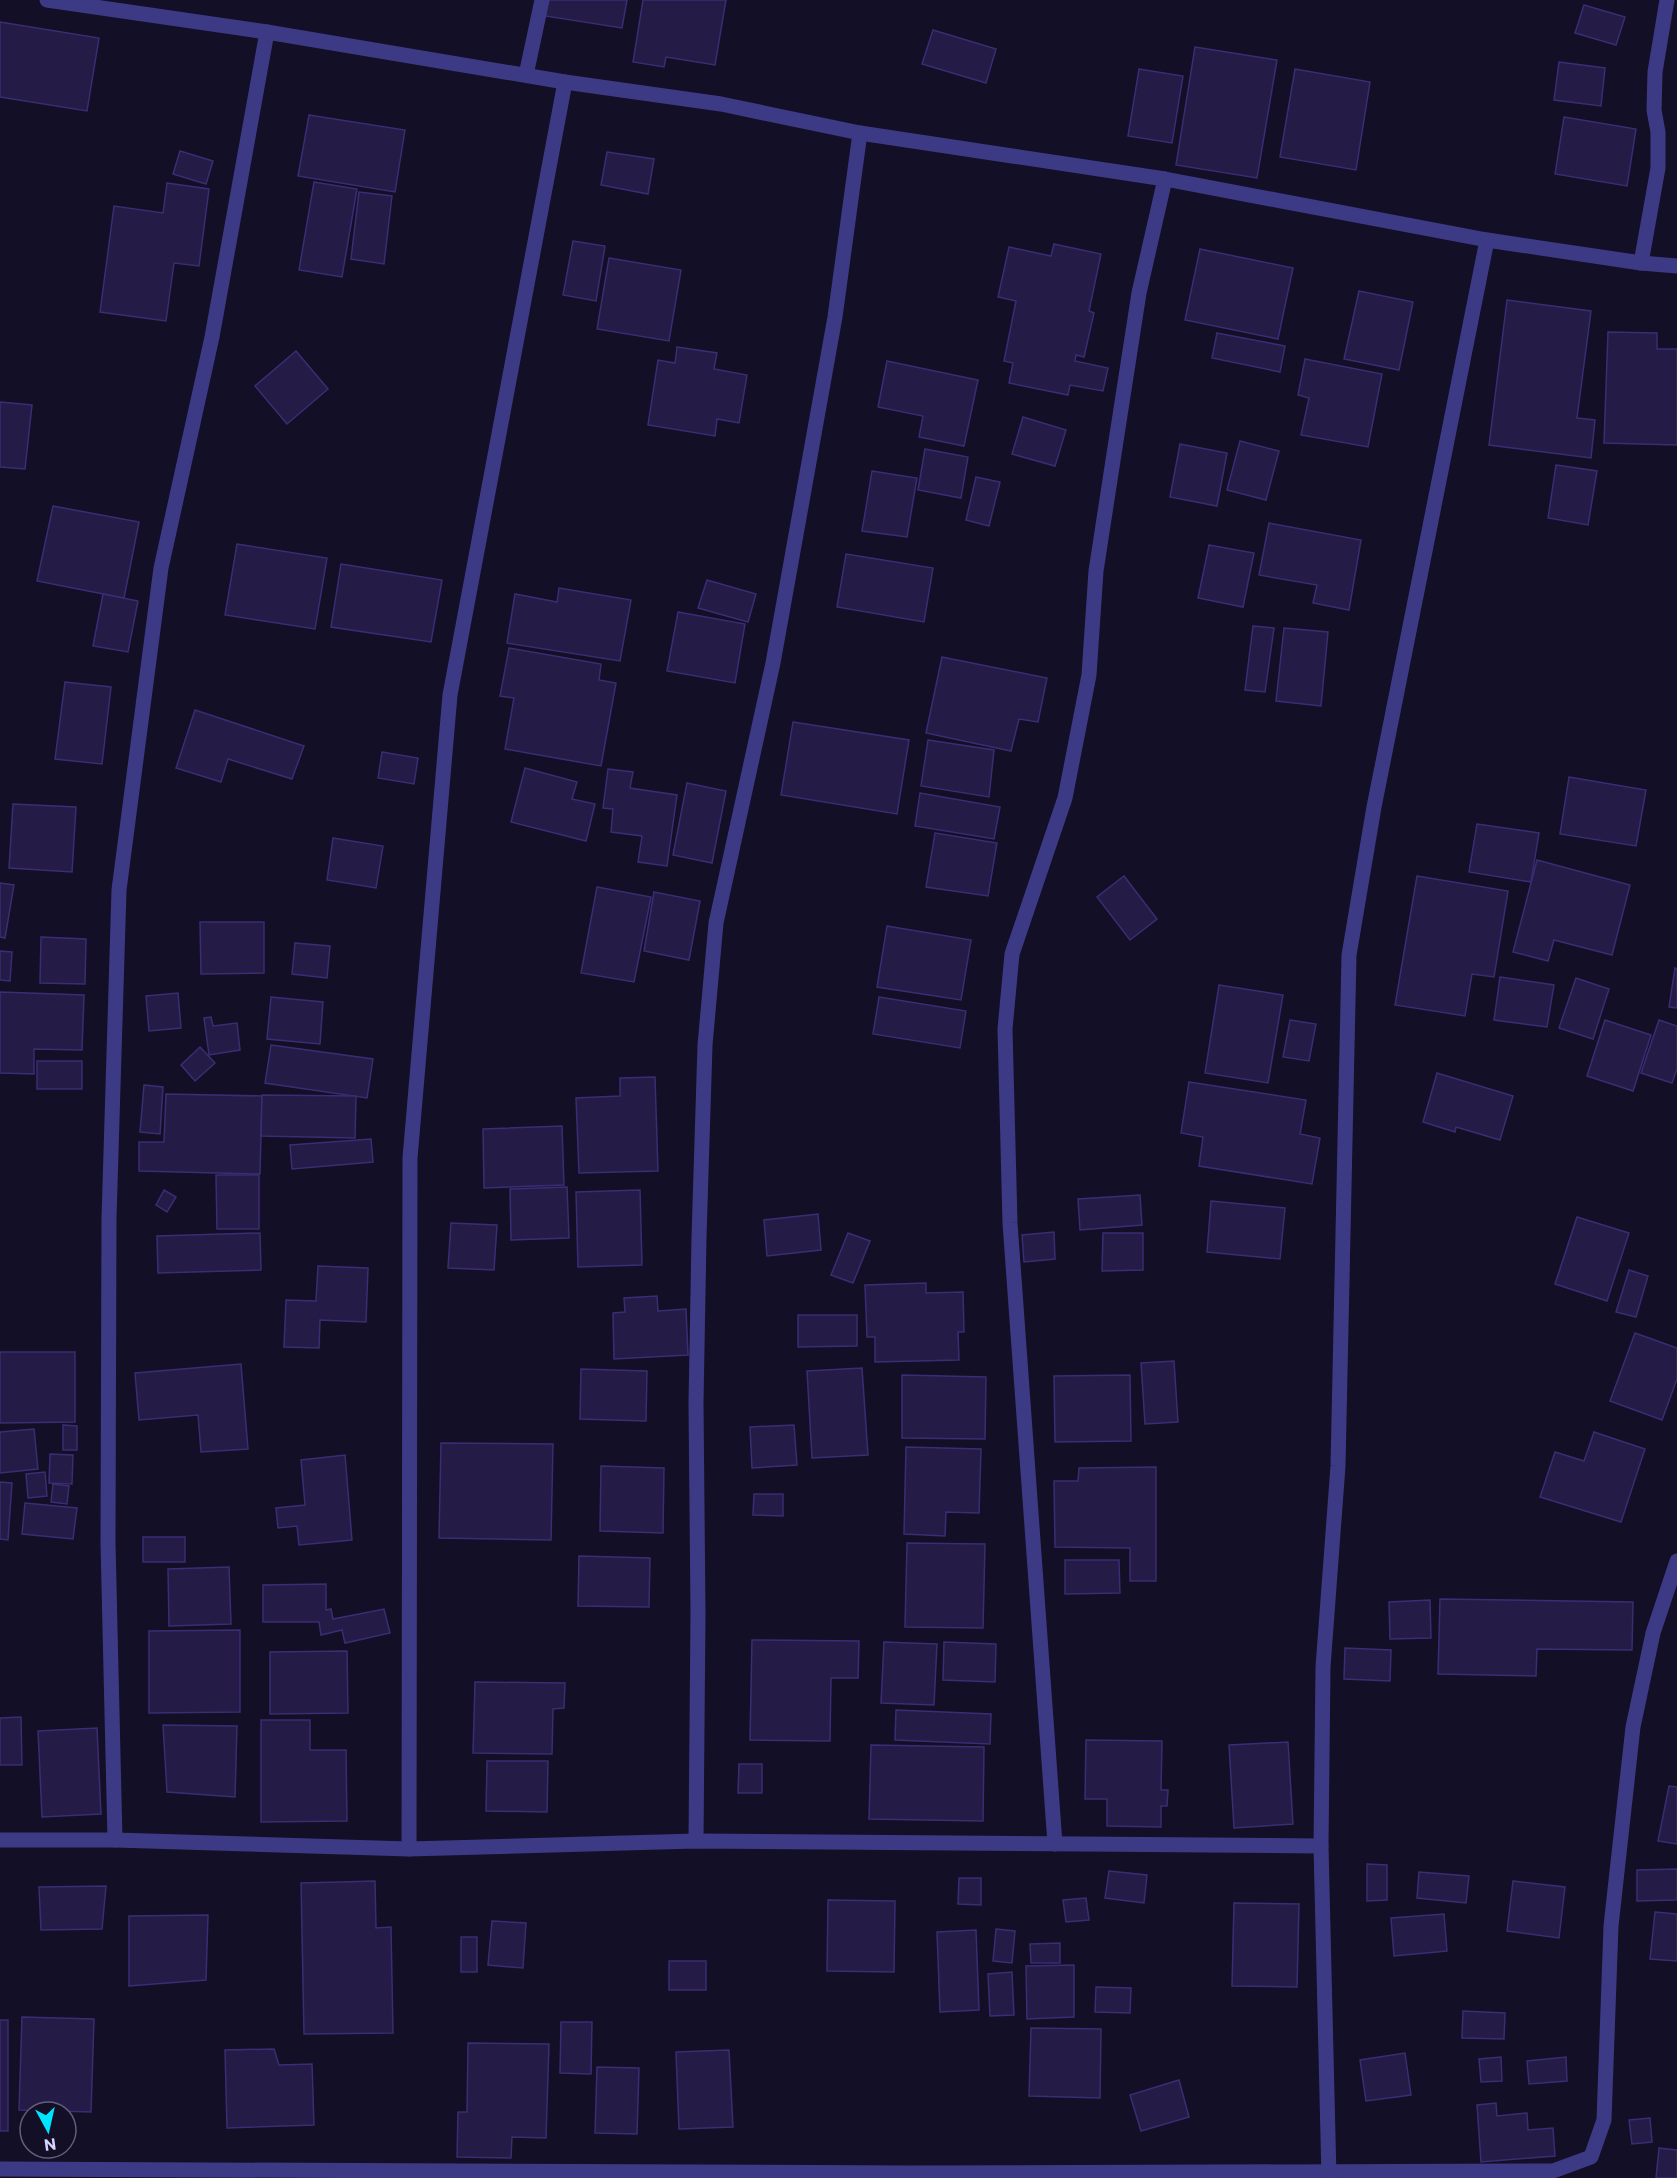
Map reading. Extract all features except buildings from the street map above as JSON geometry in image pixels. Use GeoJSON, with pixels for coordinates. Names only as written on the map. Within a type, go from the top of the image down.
{"type":"FeatureCollection","features":[{"type":"Feature","properties":{"kind":"street"},"geometry":{"type":"LineString","coordinates":[[47,0],[267,32],[565,82],[722,104],[860,133],[1165,179],[1487,240],[1641,263],[1677,266]]}},
{"type":"Feature","properties":{"kind":"street"},"geometry":{"type":"LineString","coordinates":[[526,75],[542,0]]}},
{"type":"Feature","properties":{"kind":"street"},"geometry":{"type":"LineString","coordinates":[[1641,263],[1658,168],[1658,132],[1654,110],[1655,72],[1667,0]]}},
{"type":"Feature","properties":{"kind":"street"},"geometry":{"type":"LineString","coordinates":[[115,1840],[108,1543],[109,1253],[119,890],[161,568],[212,337],[267,32]]}},
{"type":"Feature","properties":{"kind":"street"},"geometry":{"type":"LineString","coordinates":[[409,1849],[410,1158],[450,695],[565,82]]}},
{"type":"Feature","properties":{"kind":"street"},"geometry":{"type":"LineString","coordinates":[[696,1841],[698,1248],[705,1045],[716,923],[773,663],[835,317],[860,133]]}},
{"type":"Feature","properties":{"kind":"street"},"geometry":{"type":"LineString","coordinates":[[1054,1844],[1010,1223],[1005,1029],[1012,954],[1065,798],[1087,687],[1096,572],[1113,454],[1139,292],[1165,179]]}},
{"type":"Feature","properties":{"kind":"street"},"geometry":{"type":"LineString","coordinates":[[1329,2175],[1321,1846],[1323,1667],[1338,1466],[1349,956],[1374,807],[1487,240]]}},
{"type":"Feature","properties":{"kind":"street"},"geometry":{"type":"LineString","coordinates":[[0,2169],[910,2175],[1329,2175],[1553,2171],[1591,2157],[1604,2120],[1611,1926],[1633,1727],[1653,1633],[1677,1561]]}},
{"type":"Feature","properties":{"kind":"street"},"geometry":{"type":"LineString","coordinates":[[0,1840],[115,1840],[409,1849],[696,1841],[1321,1846]]}}]}
